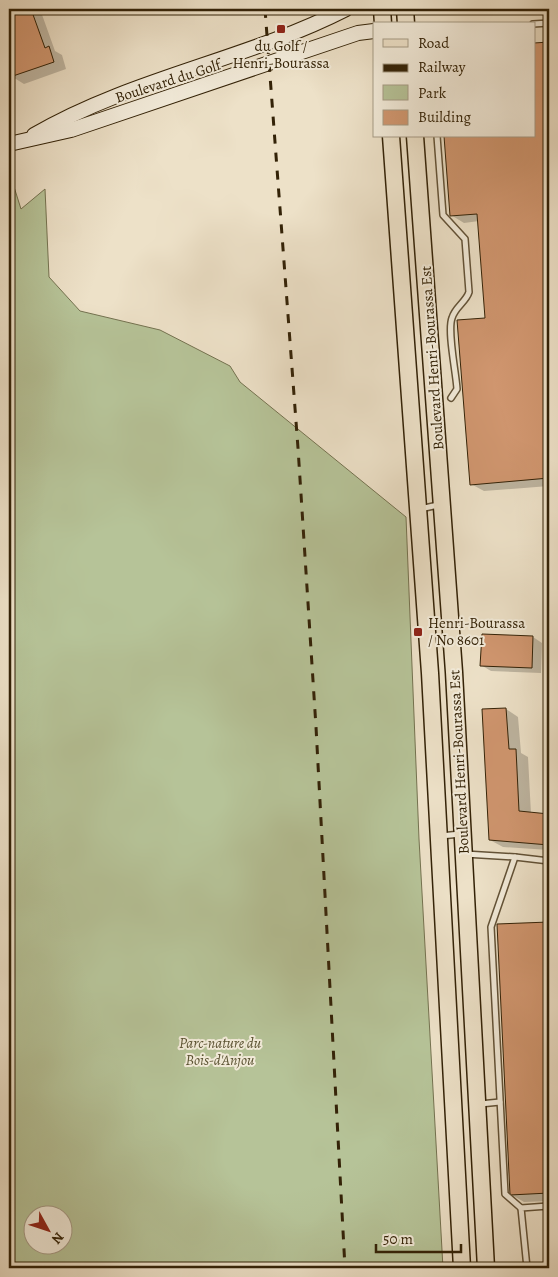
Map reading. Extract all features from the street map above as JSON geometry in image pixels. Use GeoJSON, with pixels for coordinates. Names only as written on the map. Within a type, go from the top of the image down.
{"type":"FeatureCollection","features":[{"type":"Feature","properties":{"kind":"main road"},"geometry":{"type":"LineString","coordinates":[[382,9],[383,22]]}},
{"type":"Feature","properties":{"kind":"main road"},"geometry":{"type":"LineString","coordinates":[[405,9],[406,22]]}},
{"type":"Feature","properties":{"kind":"main road","name":"Boulevard Henri-Bourassa Est"},"geometry":{"type":"LineString","coordinates":[[391,138],[419,509],[462,1268]]}},
{"type":"Feature","properties":{"kind":"main road","name":"Boulevard Henri-Bourassa Est"},"geometry":{"type":"LineString","coordinates":[[415,138],[443,504],[486,1268]]}},
{"type":"Feature","properties":{"kind":"street","name":"Boulevard du Golf"},"geometry":{"type":"LineString","coordinates":[[27,139],[64,117],[168,76],[290,36],[346,9]]}},
{"type":"Feature","properties":{"kind":"street","name":"Boulevard du Golf"},"geometry":{"type":"LineString","coordinates":[[9,144],[71,130],[358,33],[373,31]]}},
{"type":"Feature","properties":{"kind":"lane"},"geometry":{"type":"LineString","coordinates":[[536,24],[549,23]]}},
{"type":"Feature","properties":{"kind":"lane"},"geometry":{"type":"LineString","coordinates":[[437,138],[443,215],[445,220],[465,239],[469,292],[467,298],[454,312],[450,322],[457,389],[451,398]]}},
{"type":"Feature","properties":{"kind":"lane"},"geometry":{"type":"LineString","coordinates":[[419,509],[443,504]]}},
{"type":"Feature","properties":{"kind":"lane"},"geometry":{"type":"LineString","coordinates":[[438,836],[463,833]]}},
{"type":"Feature","properties":{"kind":"lane"},"geometry":{"type":"LineString","coordinates":[[464,854],[549,861]]}},
{"type":"Feature","properties":{"kind":"lane"},"geometry":{"type":"LineString","coordinates":[[515,857],[491,927],[505,1194],[520,1208],[526,1268]]}},
{"type":"Feature","properties":{"kind":"lane"},"geometry":{"type":"LineString","coordinates":[[477,1104],[500,1102]]}},
{"type":"Feature","properties":{"kind":"lane"},"geometry":{"type":"LineString","coordinates":[[520,1208],[548,1206],[549,1240]]}},
{"type":"Feature","properties":{"kind":"green space","name":"Parc-nature du Bois-d'Anjou"},"geometry":{"type":"Polygon","coordinates":[[[9,171],[21,209],[45,189],[49,277],[80,311],[160,330],[230,366],[240,382],[406,517],[419,839],[443,1268],[9,1268],[9,171]]]}},
{"type":"Feature","properties":{"kind":"building"},"geometry":{"type":"Polygon","coordinates":[[[9,9],[31,9],[45,48],[49,46],[54,62],[10,77],[9,9]]]}},
{"type":"Feature","properties":{"kind":"building"},"geometry":{"type":"Polygon","coordinates":[[[549,42],[549,478],[470,485],[457,320],[485,318],[477,214],[450,216],[444,138],[536,138],[536,43],[549,42]]]}},
{"type":"Feature","properties":{"kind":"building"},"geometry":{"type":"Polygon","coordinates":[[[482,634],[533,636],[532,668],[480,666],[482,634]]]}},
{"type":"Feature","properties":{"kind":"building"},"geometry":{"type":"Polygon","coordinates":[[[506,708],[509,749],[516,749],[519,811],[549,814],[549,845],[489,840],[482,709],[506,708]]]}},
{"type":"Feature","properties":{"kind":"building"},"geometry":{"type":"Polygon","coordinates":[[[549,922],[549,1193],[510,1195],[497,924],[549,922]]]}},
{"type":"Feature","properties":{"kind":"railway"},"geometry":{"type":"LineString","coordinates":[[265,9],[298,448],[316,727],[345,1268]]}},
{"type":"Feature","properties":{"kind":"place","name":"du Golf / Henri-Bourassa"},"geometry":{"type":"Point","coordinates":[281,29]}},
{"type":"Feature","properties":{"kind":"place","name":"Henri-Bourassa / No 8601"},"geometry":{"type":"Point","coordinates":[418,632]}}]}
